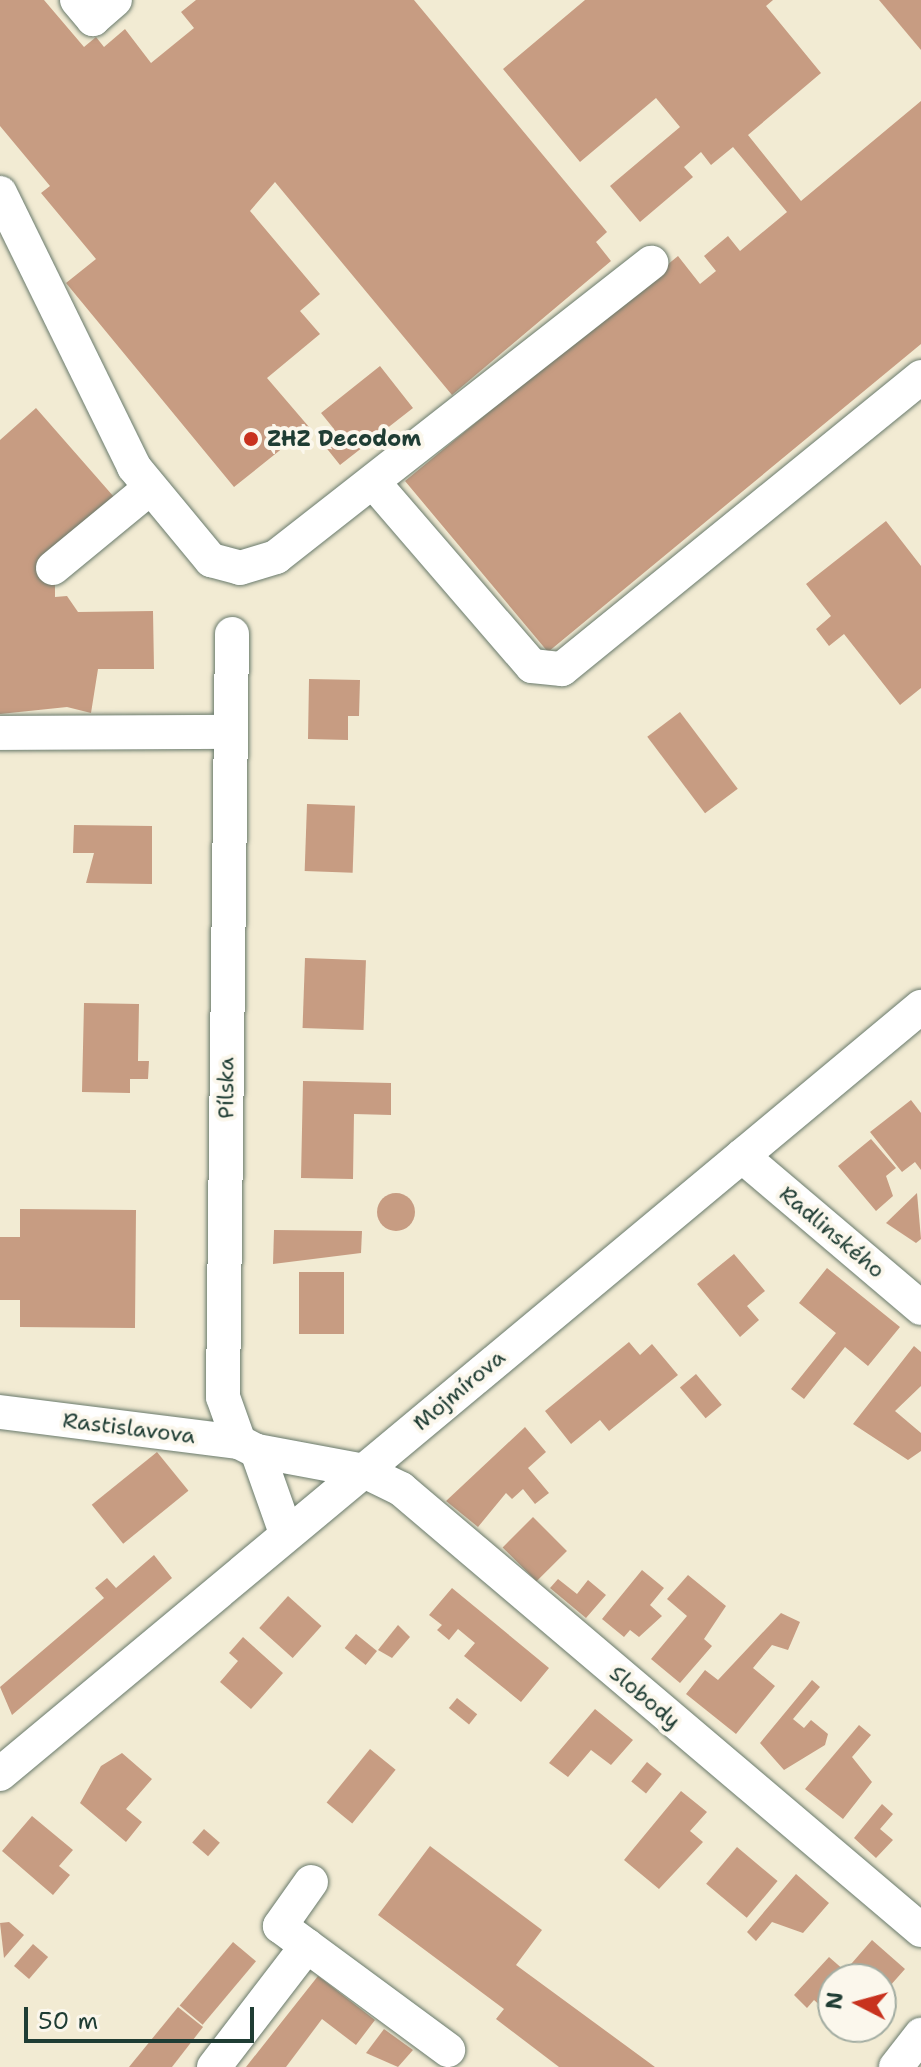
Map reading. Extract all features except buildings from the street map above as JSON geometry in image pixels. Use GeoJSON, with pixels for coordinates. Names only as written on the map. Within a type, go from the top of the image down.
{"type":"FeatureCollection","features":[{"type":"Feature","properties":{"kind":"street"},"geometry":{"type":"LineString","coordinates":[[77,0],[93,19],[115,0]]}},
{"type":"Feature","properties":{"kind":"street"},"geometry":{"type":"LineString","coordinates":[[0,193],[150,488],[211,560],[240,568],[276,557],[651,263]]}},
{"type":"Feature","properties":{"kind":"street"},"geometry":{"type":"LineString","coordinates":[[373,482],[532,666],[562,669],[921,377]]}},
{"type":"Feature","properties":{"kind":"street"},"geometry":{"type":"LineString","coordinates":[[53,568],[150,488]]}},
{"type":"Feature","properties":{"kind":"street","name":"Pílska"},"geometry":{"type":"LineString","coordinates":[[232,634],[223,1397],[248,1446]]}},
{"type":"Feature","properties":{"kind":"street"},"geometry":{"type":"LineString","coordinates":[[0,733],[229,732]]}},
{"type":"Feature","properties":{"kind":"street","name":"Mojmírova"},"geometry":{"type":"LineString","coordinates":[[0,1774],[921,1007]]}},
{"type":"Feature","properties":{"kind":"street","name":"Radlinského"},"geometry":{"type":"LineString","coordinates":[[742,1156],[921,1308]]}},
{"type":"Feature","properties":{"kind":"street","name":"Rastislavova"},"geometry":{"type":"LineString","coordinates":[[0,1412],[248,1446],[364,1471]]}},
{"type":"Feature","properties":{"kind":"street"},"geometry":{"type":"LineString","coordinates":[[248,1446],[286,1533]]}},
{"type":"Feature","properties":{"kind":"street","name":"Slobody"},"geometry":{"type":"LineString","coordinates":[[364,1471],[401,1489],[921,1930]]}},
{"type":"Feature","properties":{"kind":"street"},"geometry":{"type":"LineString","coordinates":[[311,1882],[280,1926],[448,2050]]}},
{"type":"Feature","properties":{"kind":"street"},"geometry":{"type":"LineString","coordinates":[[214,2067],[307,1946]]}},
{"type":"Feature","properties":{"kind":"street"},"geometry":{"type":"LineString","coordinates":[[896,2067],[921,2035]]}},
{"type":"Feature","properties":{"kind":"place","name":"ZHZ Decodom"},"geometry":{"type":"Point","coordinates":[251,439]}}]}
